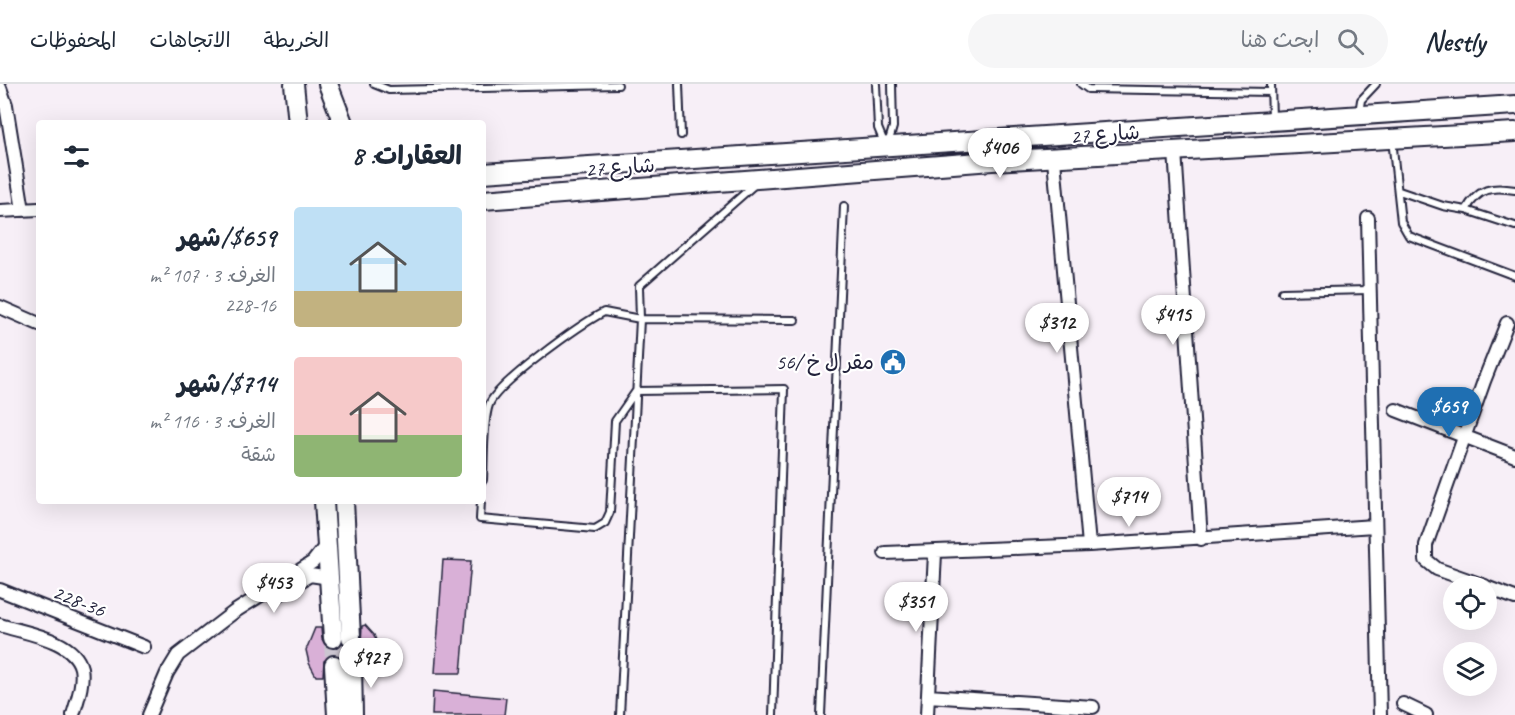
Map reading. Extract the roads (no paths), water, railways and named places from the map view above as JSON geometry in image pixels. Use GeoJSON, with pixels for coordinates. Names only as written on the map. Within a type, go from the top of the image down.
{"type":"FeatureCollection","features":[{"type":"Feature","properties":{"kind":"main road"},"geometry":{"type":"LineString","coordinates":[[294,84],[298,120]]}},
{"type":"Feature","properties":{"kind":"main road"},"geometry":{"type":"LineString","coordinates":[[326,84],[331,120]]}},
{"type":"Feature","properties":{"kind":"main road"},"geometry":{"type":"LineString","coordinates":[[326,84],[342,120]]}},
{"type":"Feature","properties":{"kind":"main road","name":"شارع 27"},"geometry":{"type":"LineString","coordinates":[[486,173],[1272,123],[1515,105]]}},
{"type":"Feature","properties":{"kind":"main road","name":"شارع 27"},"geometry":{"type":"LineString","coordinates":[[486,200],[992,161],[1054,160],[1515,132]]}},
{"type":"Feature","properties":{"kind":"main road"},"geometry":{"type":"LineString","coordinates":[[990,140],[992,161]]}},
{"type":"Feature","properties":{"kind":"main road"},"geometry":{"type":"LineString","coordinates":[[886,147],[888,169]]}},
{"type":"Feature","properties":{"kind":"main road"},"geometry":{"type":"LineString","coordinates":[[324,504],[330,578],[342,638],[344,504]]}},
{"type":"Feature","properties":{"kind":"main road"},"geometry":{"type":"LineString","coordinates":[[337,715],[343,664],[353,715]]}},
{"type":"Feature","properties":{"kind":"street"},"geometry":{"type":"LineString","coordinates":[[0,88],[6,105],[23,210]]}},
{"type":"Feature","properties":{"kind":"street"},"geometry":{"type":"LineString","coordinates":[[1174,151],[1201,539]]}},
{"type":"Feature","properties":{"kind":"street"},"geometry":{"type":"LineString","coordinates":[[1054,160],[1089,545]]}},
{"type":"Feature","properties":{"kind":"street"},"geometry":{"type":"LineString","coordinates":[[0,211],[36,209]]}},
{"type":"Feature","properties":{"kind":"street"},"geometry":{"type":"LineString","coordinates":[[1368,218],[1380,715]]}},
{"type":"Feature","properties":{"kind":"street"},"geometry":{"type":"LineString","coordinates":[[0,307],[36,323]]}},
{"type":"Feature","properties":{"kind":"street"},"geometry":{"type":"LineString","coordinates":[[1456,576],[1437,569],[1426,560],[1426,545],[1507,322]]}},
{"type":"Feature","properties":{"kind":"street"},"geometry":{"type":"LineString","coordinates":[[1396,410],[1515,456]]}},
{"type":"Feature","properties":{"kind":"street"},"geometry":{"type":"LineString","coordinates":[[885,553],[935,553],[1201,539],[1374,526]]}},
{"type":"Feature","properties":{"kind":"street"},"geometry":{"type":"LineString","coordinates":[[149,715],[172,664],[186,648],[224,622],[234,612],[313,562],[328,542]]}},
{"type":"Feature","properties":{"kind":"street"},"geometry":{"type":"LineString","coordinates":[[927,715],[935,553]]}},
{"type":"Feature","properties":{"kind":"street"},"geometry":{"type":"LineString","coordinates":[[224,622],[237,619],[306,577],[315,575],[330,578]]}},
{"type":"Feature","properties":{"kind":"street","name":"228-36"},"geometry":{"type":"LineString","coordinates":[[0,590],[144,647]]}},
{"type":"Feature","properties":{"kind":"street"},"geometry":{"type":"LineString","coordinates":[[1497,591],[1515,598]]}},
{"type":"Feature","properties":{"kind":"street"},"geometry":{"type":"LineString","coordinates":[[0,625],[58,644],[75,655],[81,669],[74,715]]}},
{"type":"Feature","properties":{"kind":"street"},"geometry":{"type":"LineString","coordinates":[[928,696],[1094,707]]}},
{"type":"Feature","properties":{"kind":"street"},"geometry":{"type":"LineString","coordinates":[[1403,704],[1426,715]]}},
{"type":"Feature","properties":{"kind":"lane"},"geometry":{"type":"LineString","coordinates":[[374,84],[389,90],[618,85]]}},
{"type":"Feature","properties":{"kind":"lane"},"geometry":{"type":"LineString","coordinates":[[679,84],[681,135]]}},
{"type":"Feature","properties":{"kind":"lane"},"geometry":{"type":"LineString","coordinates":[[876,84],[878,128],[886,147]]}},
{"type":"Feature","properties":{"kind":"lane"},"geometry":{"type":"LineString","coordinates":[[886,147],[893,127],[892,84]]}},
{"type":"Feature","properties":{"kind":"lane"},"geometry":{"type":"LineString","coordinates":[[1081,84],[1088,89],[1227,87],[1271,92]]}},
{"type":"Feature","properties":{"kind":"lane"},"geometry":{"type":"LineString","coordinates":[[1271,84],[1272,123]]}},
{"type":"Feature","properties":{"kind":"lane"},"geometry":{"type":"LineString","coordinates":[[1359,116],[1361,100],[1376,84]]}},
{"type":"Feature","properties":{"kind":"lane"},"geometry":{"type":"LineString","coordinates":[[1392,138],[1401,222],[1409,236],[1515,276]]}},
{"type":"Feature","properties":{"kind":"lane"},"geometry":{"type":"LineString","coordinates":[[620,715],[640,319],[639,286],[761,178]]}},
{"type":"Feature","properties":{"kind":"lane"},"geometry":{"type":"LineString","coordinates":[[1466,210],[1481,191],[1496,187],[1515,189]]}},
{"type":"Feature","properties":{"kind":"lane"},"geometry":{"type":"LineString","coordinates":[[1399,191],[1515,226]]}},
{"type":"Feature","properties":{"kind":"lane"},"geometry":{"type":"LineString","coordinates":[[821,715],[844,206]]}},
{"type":"Feature","properties":{"kind":"lane"},"geometry":{"type":"LineString","coordinates":[[1282,292],[1369,290]]}},
{"type":"Feature","properties":{"kind":"lane"},"geometry":{"type":"LineString","coordinates":[[486,442],[489,405],[502,387],[562,339],[604,312],[640,319],[795,320]]}},
{"type":"Feature","properties":{"kind":"lane"},"geometry":{"type":"LineString","coordinates":[[636,391],[784,389],[773,715]]}},
{"type":"Feature","properties":{"kind":"lane"},"geometry":{"type":"LineString","coordinates":[[481,504],[480,519],[595,529],[600,526],[610,512],[615,421],[636,391]]}},
{"type":"Feature","properties":{"kind":"tunnel"},"geometry":{"type":"LineString","coordinates":[[351,637],[352,664]]}},
{"type":"Feature","properties":{"kind":"tunnel"},"geometry":{"type":"LineString","coordinates":[[333,638],[334,665]]}},
{"type":"Feature","properties":{"kind":"place","name":"مقر ل خ /56"},"geometry":{"type":"Point","coordinates":[893,362]}}]}
